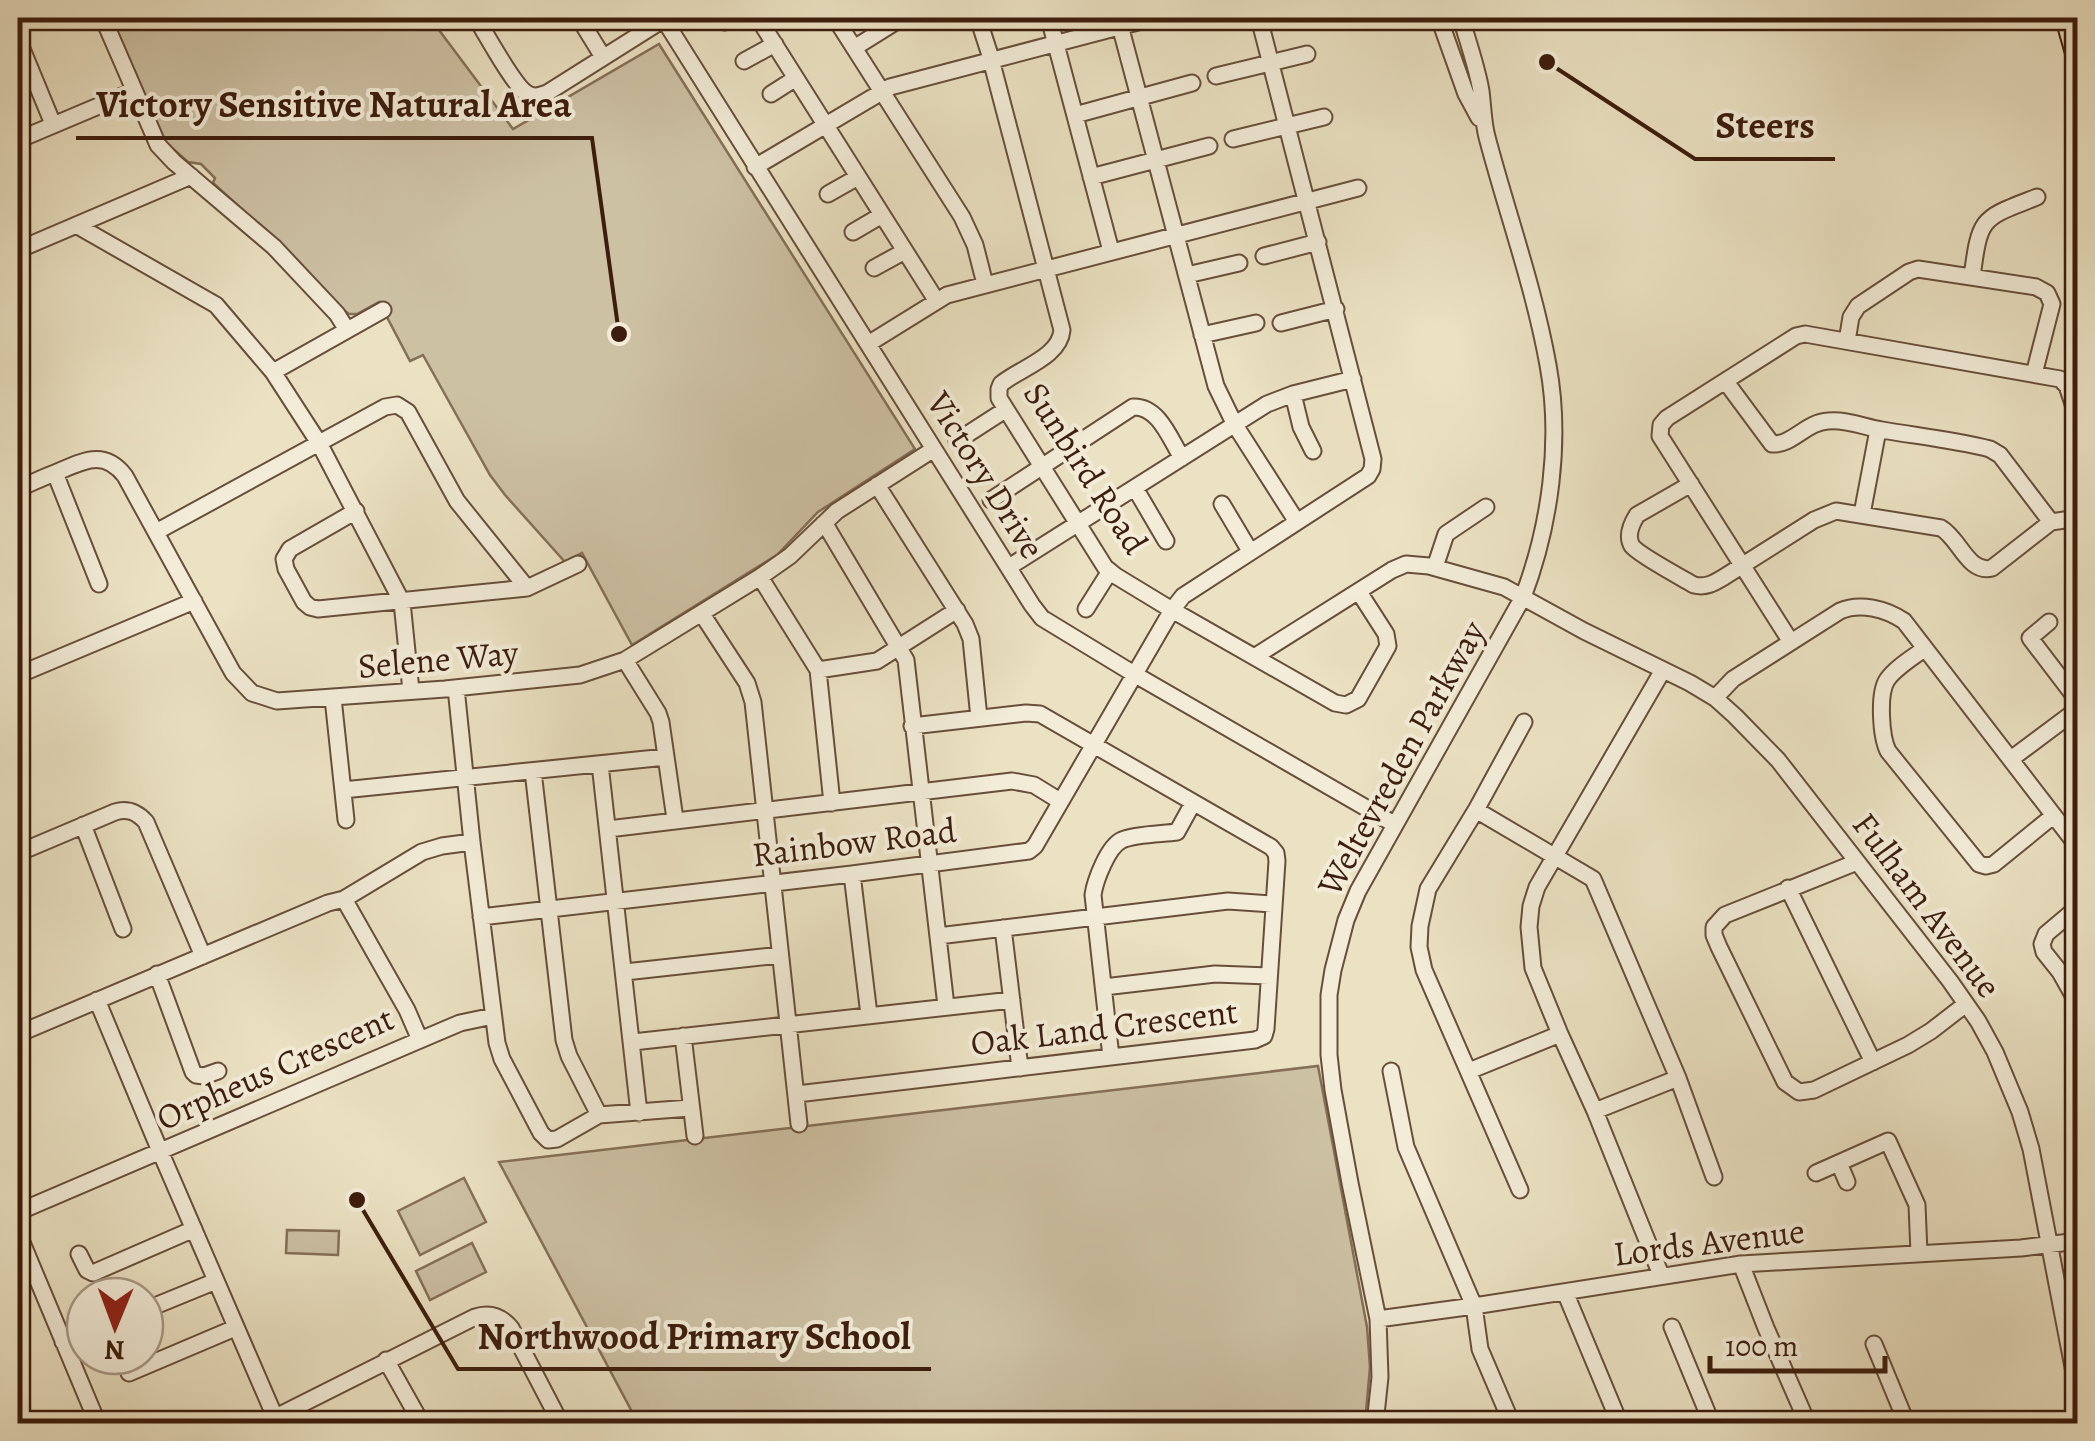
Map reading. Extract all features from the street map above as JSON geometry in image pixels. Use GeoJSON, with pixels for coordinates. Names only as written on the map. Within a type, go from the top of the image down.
{"type":"FeatureCollection","features":[{"type":"Feature","properties":{"kind":"main road"},"geometry":{"type":"LineString","coordinates":[[2066,18],[2078,60]]}},
{"type":"Feature","properties":{"kind":"street"},"geometry":{"type":"LineString","coordinates":[[103,18],[158,145],[274,247],[337,314],[347,330]]}},
{"type":"Feature","properties":{"kind":"street"},"geometry":{"type":"LineString","coordinates":[[476,18],[516,82],[527,94],[536,96],[664,18]]}},
{"type":"Feature","properties":{"kind":"street"},"geometry":{"type":"LineString","coordinates":[[579,18],[603,57]]}},
{"type":"Feature","properties":{"kind":"street","name":"Victory Drive"},"geometry":{"type":"LineString","coordinates":[[664,18],[1042,618],[1394,824]]}},
{"type":"Feature","properties":{"kind":"street"},"geometry":{"type":"LineString","coordinates":[[758,18],[936,300]]}},
{"type":"Feature","properties":{"kind":"street"},"geometry":{"type":"LineString","coordinates":[[835,18],[970,231],[985,284]]}},
{"type":"Feature","properties":{"kind":"street"},"geometry":{"type":"LineString","coordinates":[[854,48],[902,18]]}},
{"type":"Feature","properties":{"kind":"street"},"geometry":{"type":"LineString","coordinates":[[978,18],[1046,268]]}},
{"type":"Feature","properties":{"kind":"street"},"geometry":{"type":"LineString","coordinates":[[1049,18],[1111,252]]}},
{"type":"Feature","properties":{"kind":"street"},"geometry":{"type":"LineString","coordinates":[[756,167],[880,91],[1119,22],[1153,18]]}},
{"type":"Feature","properties":{"kind":"street"},"geometry":{"type":"LineString","coordinates":[[1009,567],[1274,400],[1353,380],[1259,18]]}},
{"type":"Feature","properties":{"kind":"street","name":"Weltevreden Parkway"},"geometry":{"type":"LineString","coordinates":[[1440,18],[1466,94],[1485,131]]}},
{"type":"Feature","properties":{"kind":"street","name":"Weltevreden Parkway"},"geometry":{"type":"LineString","coordinates":[[1376,1424],[1380,1376],[1378,1319],[1332,1090],[1328,1020],[1332,970],[1358,891],[1522,597],[1533,570],[1548,497],[1553,445],[1548,368],[1538,317],[1485,131],[1480,89],[1461,18]]}},
{"type":"Feature","properties":{"kind":"street"},"geometry":{"type":"LineString","coordinates":[[1119,22],[1216,386],[1234,425],[1297,522]]}},
{"type":"Feature","properties":{"kind":"street"},"geometry":{"type":"LineString","coordinates":[[18,39],[54,124]]}},
{"type":"Feature","properties":{"kind":"street"},"geometry":{"type":"LineString","coordinates":[[744,62],[775,44]]}},
{"type":"Feature","properties":{"kind":"street"},"geometry":{"type":"LineString","coordinates":[[1216,76],[1307,54]]}},
{"type":"Feature","properties":{"kind":"street"},"geometry":{"type":"LineString","coordinates":[[771,94],[796,78]]}},
{"type":"Feature","properties":{"kind":"street"},"geometry":{"type":"LineString","coordinates":[[1074,115],[1192,83]]}},
{"type":"Feature","properties":{"kind":"street"},"geometry":{"type":"LineString","coordinates":[[18,140],[134,90]]}},
{"type":"Feature","properties":{"kind":"street"},"geometry":{"type":"LineString","coordinates":[[1233,138],[1324,117]]}},
{"type":"Feature","properties":{"kind":"street"},"geometry":{"type":"LineString","coordinates":[[1091,178],[1209,146]]}},
{"type":"Feature","properties":{"kind":"street"},"geometry":{"type":"LineString","coordinates":[[18,250],[191,176]]}},
{"type":"Feature","properties":{"kind":"street"},"geometry":{"type":"LineString","coordinates":[[828,194],[858,177]]}},
{"type":"Feature","properties":{"kind":"street"},"geometry":{"type":"LineString","coordinates":[[868,344],[936,300],[985,284],[1358,188]]}},
{"type":"Feature","properties":{"kind":"street"},"geometry":{"type":"LineString","coordinates":[[1972,276],[1977,238],[1984,223],[2003,210],[2037,197]]}},
{"type":"Feature","properties":{"kind":"street"},"geometry":{"type":"LineString","coordinates":[[853,232],[882,215]]}},
{"type":"Feature","properties":{"kind":"street"},"geometry":{"type":"LineString","coordinates":[[76,225],[216,305],[272,372],[319,443],[402,602],[411,691]]}},
{"type":"Feature","properties":{"kind":"street"},"geometry":{"type":"LineString","coordinates":[[1264,256],[1318,242]]}},
{"type":"Feature","properties":{"kind":"street"},"geometry":{"type":"LineString","coordinates":[[874,268],[904,251]]}},
{"type":"Feature","properties":{"kind":"street"},"geometry":{"type":"LineString","coordinates":[[1186,275],[1240,263]]}},
{"type":"Feature","properties":{"kind":"street","name":"Sunbird Road"},"geometry":{"type":"LineString","coordinates":[[1046,268],[1062,338],[1055,348],[1002,384],[999,395],[1110,572],[1335,703],[1346,705],[1358,699],[1388,646],[1386,634],[1359,592]]}},
{"type":"Feature","properties":{"kind":"street"},"geometry":{"type":"LineString","coordinates":[[1847,342],[1851,317],[1858,306],[1909,272],[1926,269],[1972,276],[2036,287],[2051,298],[2052,311],[2034,374]]}},
{"type":"Feature","properties":{"kind":"street"},"geometry":{"type":"LineString","coordinates":[[1280,322],[1336,309]]}},
{"type":"Feature","properties":{"kind":"street"},"geometry":{"type":"LineString","coordinates":[[272,372],[383,310]]}},
{"type":"Feature","properties":{"kind":"street"},"geometry":{"type":"LineString","coordinates":[[1202,335],[1256,323]]}},
{"type":"Feature","properties":{"kind":"street"},"geometry":{"type":"LineString","coordinates":[[1792,642],[1660,436],[1667,418],[1799,334],[2064,382],[2078,419]]}},
{"type":"Feature","properties":{"kind":"street","name":"Rainbow Road"},"geometry":{"type":"LineString","coordinates":[[480,917],[1029,851],[1172,610],[1192,588],[1363,480],[1372,469],[1373,459],[1353,380]]}},
{"type":"Feature","properties":{"kind":"street"},"geometry":{"type":"LineString","coordinates":[[1726,382],[1772,444],[1784,443],[1810,425],[1826,420],[1995,451],[2051,522]]}},
{"type":"Feature","properties":{"kind":"street"},"geometry":{"type":"LineString","coordinates":[[1293,394],[1301,427],[1313,450]]}},
{"type":"Feature","properties":{"kind":"street"},"geometry":{"type":"LineString","coordinates":[[156,532],[397,404],[408,412],[456,501],[527,588]]}},
{"type":"Feature","properties":{"kind":"street"},"geometry":{"type":"LineString","coordinates":[[990,500],[1136,406],[1154,414],[1182,458]]}},
{"type":"Feature","properties":{"kind":"street"},"geometry":{"type":"LineString","coordinates":[[957,441],[1005,410]]}},
{"type":"Feature","properties":{"kind":"street"},"geometry":{"type":"LineString","coordinates":[[1862,514],[1878,430]]}},
{"type":"Feature","properties":{"kind":"street","name":"Selene Way"},"geometry":{"type":"LineString","coordinates":[[19,483],[85,460],[112,463],[125,476],[233,673],[252,693],[277,701],[580,675],[625,660],[760,577],[790,556],[837,510],[934,449]]}},
{"type":"Feature","properties":{"kind":"street"},"geometry":{"type":"LineString","coordinates":[[55,473],[99,584]]}},
{"type":"Feature","properties":{"kind":"street"},"geometry":{"type":"LineString","coordinates":[[1691,484],[1637,515],[1630,536],[1633,546],[1696,586],[1709,585],[1823,514],[1862,514],[1941,528],[1952,535],[1976,567],[1984,570],[1992,568],[2051,522],[2078,518]]}},
{"type":"Feature","properties":{"kind":"street"},"geometry":{"type":"LineString","coordinates":[[877,485],[966,624],[980,718]]}},
{"type":"Feature","properties":{"kind":"street"},"geometry":{"type":"LineString","coordinates":[[1135,488],[1166,541]]}},
{"type":"Feature","properties":{"kind":"street"},"geometry":{"type":"LineString","coordinates":[[1222,504],[1250,552]]}},
{"type":"Feature","properties":{"kind":"street"},"geometry":{"type":"LineString","coordinates":[[1435,567],[1446,534],[1486,507]]}},
{"type":"Feature","properties":{"kind":"street"},"geometry":{"type":"LineString","coordinates":[[356,511],[290,549],[284,559],[286,570],[310,607],[402,602],[527,588],[578,564]]}},
{"type":"Feature","properties":{"kind":"street"},"geometry":{"type":"LineString","coordinates":[[823,524],[906,660],[946,1006]]}},
{"type":"Feature","properties":{"kind":"street"},"geometry":{"type":"LineString","coordinates":[[1254,657],[1401,566],[1435,567],[1504,587],[1522,597]]}},
{"type":"Feature","properties":{"kind":"street"},"geometry":{"type":"LineString","coordinates":[[1086,608],[1110,572]]}},
{"type":"Feature","properties":{"kind":"street"},"geometry":{"type":"LineString","coordinates":[[760,577],[818,670],[832,803]]}},
{"type":"Feature","properties":{"kind":"street","name":"Fulham Avenue"},"geometry":{"type":"LineString","coordinates":[[1522,597],[1715,698],[1778,760],[1966,1004],[1995,1052],[2031,1149],[2078,1393]]}},
{"type":"Feature","properties":{"kind":"street"},"geometry":{"type":"LineString","coordinates":[[18,675],[194,601]]}},
{"type":"Feature","properties":{"kind":"street"},"geometry":{"type":"LineString","coordinates":[[1715,698],[1733,679],[1840,611],[1854,607],[1884,611],[1900,618],[2078,847]]}},
{"type":"Feature","properties":{"kind":"street"},"geometry":{"type":"LineString","coordinates":[[818,670],[872,663],[956,610]]}},
{"type":"Feature","properties":{"kind":"street"},"geometry":{"type":"LineString","coordinates":[[702,614],[750,691],[799,1124]]}},
{"type":"Feature","properties":{"kind":"street"},"geometry":{"type":"LineString","coordinates":[[2049,622],[2030,638],[2078,700]]}},
{"type":"Feature","properties":{"kind":"street"},"geometry":{"type":"LineString","coordinates":[[1924,649],[1884,684],[1882,734],[1888,751],[1979,864],[1994,864],[2053,816]]}},
{"type":"Feature","properties":{"kind":"street"},"geometry":{"type":"LineString","coordinates":[[625,660],[658,713],[674,820]]}},
{"type":"Feature","properties":{"kind":"street"},"geometry":{"type":"LineString","coordinates":[[1661,1275],[1533,968],[1529,928],[1534,895],[1663,670]]}},
{"type":"Feature","properties":{"kind":"street"},"geometry":{"type":"LineString","coordinates":[[456,688],[496,1044],[541,1134],[548,1140],[557,1139],[599,1115],[690,1108]]}},
{"type":"Feature","properties":{"kind":"street"},"geometry":{"type":"LineString","coordinates":[[334,698],[346,820]]}},
{"type":"Feature","properties":{"kind":"street"},"geometry":{"type":"LineString","coordinates":[[2011,759],[2078,708]]}},
{"type":"Feature","properties":{"kind":"street","name":"Oak Land Crescent"},"geometry":{"type":"LineString","coordinates":[[797,1094],[1264,1036],[1276,853],[1271,846],[1040,714],[912,726]]}},
{"type":"Feature","properties":{"kind":"street"},"geometry":{"type":"LineString","coordinates":[[1520,1190],[1424,970],[1419,947],[1421,912],[1428,889],[1524,722]]}},
{"type":"Feature","properties":{"kind":"street"},"geometry":{"type":"LineString","coordinates":[[343,790],[666,757]]}},
{"type":"Feature","properties":{"kind":"street"},"geometry":{"type":"LineString","coordinates":[[600,764],[640,1113]]}},
{"type":"Feature","properties":{"kind":"street"},"geometry":{"type":"LineString","coordinates":[[532,771],[564,1040],[599,1115]]}},
{"type":"Feature","properties":{"kind":"street"},"geometry":{"type":"LineString","coordinates":[[608,828],[1021,782],[1060,801]]}},
{"type":"Feature","properties":{"kind":"street"},"geometry":{"type":"LineString","coordinates":[[1111,1057],[1093,896],[1095,882],[1114,846],[1122,839],[1177,832],[1193,803]]}},
{"type":"Feature","properties":{"kind":"street"},"geometry":{"type":"LineString","coordinates":[[18,852],[121,810],[135,812],[146,822],[203,956]]}},
{"type":"Feature","properties":{"kind":"street"},"geometry":{"type":"LineString","coordinates":[[1476,810],[1593,879],[1678,1078],[1714,1177]]}},
{"type":"Feature","properties":{"kind":"street"},"geometry":{"type":"LineString","coordinates":[[83,825],[123,928]]}},
{"type":"Feature","properties":{"kind":"street"},"geometry":{"type":"LineString","coordinates":[[18,1034],[328,902],[344,899],[422,852],[472,842]]}},
{"type":"Feature","properties":{"kind":"street"},"geometry":{"type":"LineString","coordinates":[[1857,862],[1725,915],[1714,931],[1789,1087],[1805,1092],[1872,1062],[1931,1031],[1966,1004]]}},
{"type":"Feature","properties":{"kind":"street"},"geometry":{"type":"LineString","coordinates":[[852,874],[869,1015]]}},
{"type":"Feature","properties":{"kind":"street"},"geometry":{"type":"LineString","coordinates":[[1788,888],[1872,1062]]}},
{"type":"Feature","properties":{"kind":"street","name":"Orpheus Crescent"},"geometry":{"type":"LineString","coordinates":[[18,1212],[420,1040],[344,899]]}},
{"type":"Feature","properties":{"kind":"street"},"geometry":{"type":"LineString","coordinates":[[938,936],[1228,902],[1273,904]]}},
{"type":"Feature","properties":{"kind":"street"},"geometry":{"type":"LineString","coordinates":[[2078,907],[2042,942],[2044,952],[2078,1004]]}},
{"type":"Feature","properties":{"kind":"street"},"geometry":{"type":"LineString","coordinates":[[1004,928],[1020,1068]]}},
{"type":"Feature","properties":{"kind":"street"},"geometry":{"type":"LineString","coordinates":[[625,972],[780,955]]}},
{"type":"Feature","properties":{"kind":"street"},"geometry":{"type":"LineString","coordinates":[[158,974],[191,1069],[199,1076],[218,1071]]}},
{"type":"Feature","properties":{"kind":"street"},"geometry":{"type":"LineString","coordinates":[[1104,987],[1214,974],[1270,976]]}},
{"type":"Feature","properties":{"kind":"street"},"geometry":{"type":"LineString","coordinates":[[97,1000],[236,1328],[269,1420],[486,1314],[497,1316],[511,1328],[562,1424]]}},
{"type":"Feature","properties":{"kind":"street"},"geometry":{"type":"LineString","coordinates":[[633,1042],[1012,1000]]}},
{"type":"Feature","properties":{"kind":"street"},"geometry":{"type":"LineString","coordinates":[[420,1040],[460,1023],[493,1016]]}},
{"type":"Feature","properties":{"kind":"street"},"geometry":{"type":"LineString","coordinates":[[1469,1072],[1560,1034]]}},
{"type":"Feature","properties":{"kind":"street"},"geometry":{"type":"LineString","coordinates":[[682,1036],[695,1136]]}},
{"type":"Feature","properties":{"kind":"street"},"geometry":{"type":"LineString","coordinates":[[1391,1071],[1406,1147],[1474,1306],[1480,1349],[1512,1424]]}},
{"type":"Feature","properties":{"kind":"street"},"geometry":{"type":"LineString","coordinates":[[1595,1111],[1678,1078]]}},
{"type":"Feature","properties":{"kind":"street"},"geometry":{"type":"LineString","coordinates":[[1816,1172],[1888,1141],[1917,1206],[1919,1253]]}},
{"type":"Feature","properties":{"kind":"street"},"geometry":{"type":"LineString","coordinates":[[1839,1162],[1847,1182]]}},
{"type":"Feature","properties":{"kind":"street"},"geometry":{"type":"LineString","coordinates":[[80,1254],[87,1270],[93,1273],[194,1229]]}},
{"type":"Feature","properties":{"kind":"street"},"geometry":{"type":"LineString","coordinates":[[18,1233],[98,1424]]}},
{"type":"Feature","properties":{"kind":"street","name":"Lords Avenue"},"geometry":{"type":"LineString","coordinates":[[1378,1319],[1741,1264],[2050,1246],[2078,1241]]}},
{"type":"Feature","properties":{"kind":"street"},"geometry":{"type":"LineString","coordinates":[[1741,1264],[1808,1424]]}},
{"type":"Feature","properties":{"kind":"street"},"geometry":{"type":"LineString","coordinates":[[165,1302],[216,1281]]}},
{"type":"Feature","properties":{"kind":"street"},"geometry":{"type":"LineString","coordinates":[[1565,1292],[1620,1424]]}},
{"type":"Feature","properties":{"kind":"street"},"geometry":{"type":"LineString","coordinates":[[1672,1327],[1712,1424]]}},
{"type":"Feature","properties":{"kind":"street"},"geometry":{"type":"LineString","coordinates":[[165,1358],[236,1328]]}},
{"type":"Feature","properties":{"kind":"street"},"geometry":{"type":"LineString","coordinates":[[1874,1344],[1907,1424]]}},
{"type":"Feature","properties":{"kind":"street"},"geometry":{"type":"LineString","coordinates":[[386,1360],[422,1424]]}},
{"type":"Feature","properties":{"kind":"shaded area"},"geometry":{"type":"Polygon","coordinates":[[[111,18],[430,18],[513,129],[659,44],[915,449],[818,512],[777,555],[632,645],[582,553],[565,562],[505,495],[423,355],[410,361],[379,302],[349,314],[283,246],[213,183],[215,178],[201,164],[188,162],[164,141],[111,18]]]}},
{"type":"Feature","properties":{"kind":"shaded area"},"geometry":{"type":"Polygon","coordinates":[[[1318,1066],[1367,1327],[1370,1367],[1365,1423],[638,1423],[499,1162],[1318,1066]]]}},
{"type":"Feature","properties":{"kind":"shaded area"},"geometry":{"type":"Polygon","coordinates":[[[464,1178],[486,1222],[420,1255],[398,1211],[464,1178]]]}},
{"type":"Feature","properties":{"kind":"shaded area"},"geometry":{"type":"Polygon","coordinates":[[[287,1230],[339,1231],[338,1255],[286,1253],[287,1230]]]}},
{"type":"Feature","properties":{"kind":"shaded area"},"geometry":{"type":"Polygon","coordinates":[[[472,1243],[486,1272],[430,1300],[416,1271],[472,1243]]]}},
{"type":"Feature","properties":{"kind":"place","name":"Steers"},"geometry":{"type":"Point","coordinates":[1547,62]}},
{"type":"Feature","properties":{"kind":"place","name":"Victory Sensitive Natural Area"},"geometry":{"type":"Point","coordinates":[619,334]}},
{"type":"Feature","properties":{"kind":"place","name":"Northwood Primary School"},"geometry":{"type":"Point","coordinates":[357,1200]}}]}
